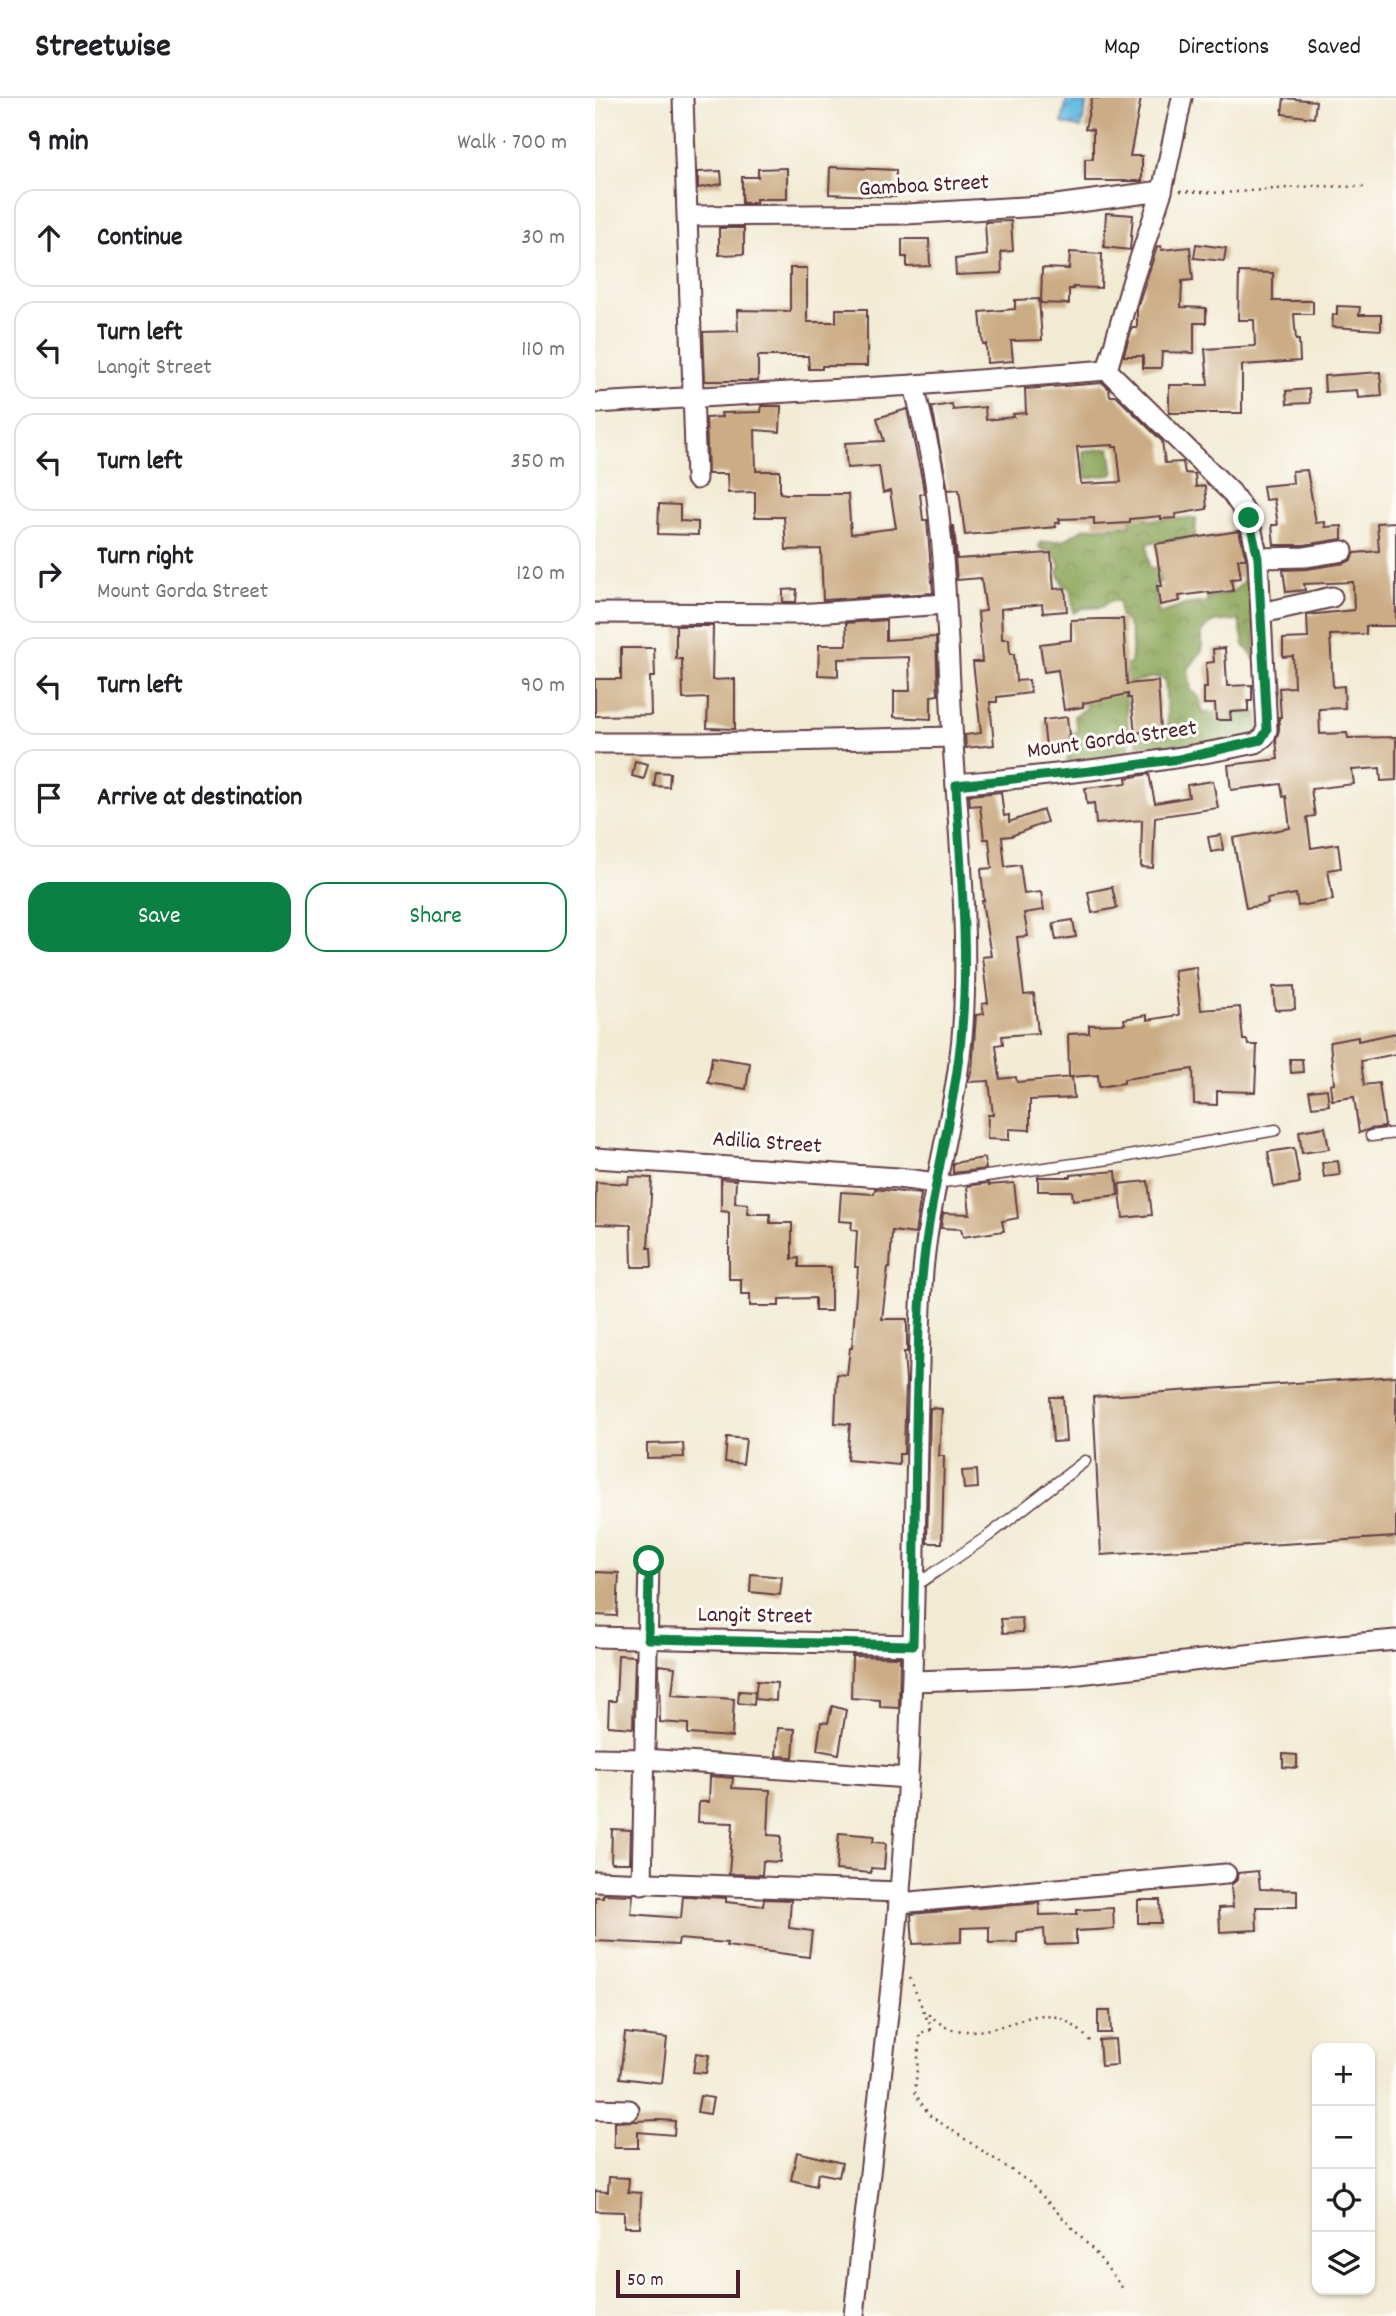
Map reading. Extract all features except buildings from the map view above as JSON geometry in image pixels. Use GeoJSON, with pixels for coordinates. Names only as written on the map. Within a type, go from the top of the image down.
{"type":"FeatureCollection","features":[{"type":"Feature","properties":{"kind":"street"},"geometry":{"type":"LineString","coordinates":[[683,98],[696,479]]}},
{"type":"Feature","properties":{"kind":"street"},"geometry":{"type":"LineString","coordinates":[[1107,370],[1162,191],[1182,98]]}},
{"type":"Feature","properties":{"kind":"street","name":"Gamboa Street"},"geometry":{"type":"LineString","coordinates":[[688,216],[907,214],[1056,205],[1162,191]]}},
{"type":"Feature","properties":{"kind":"street"},"geometry":{"type":"LineString","coordinates":[[595,402],[914,385],[1107,370],[1231,492],[1249,518],[1258,558],[1262,613],[1332,597]]}},
{"type":"Feature","properties":{"kind":"street"},"geometry":{"type":"LineString","coordinates":[[854,2316],[900,1898],[908,1778],[913,1681],[922,1278],[936,1184],[957,1078],[963,1026],[962,908],[946,604],[936,487],[914,385]]}},
{"type":"Feature","properties":{"kind":"street"},"geometry":{"type":"LineString","coordinates":[[1258,558],[1305,557],[1343,551]]}},
{"type":"Feature","properties":{"kind":"street"},"geometry":{"type":"LineString","coordinates":[[595,613],[798,614],[946,604]]}},
{"type":"Feature","properties":{"kind":"street","name":"Mount Gorda Street"},"geometry":{"type":"LineString","coordinates":[[956,785],[1179,759],[1256,743],[1265,736],[1267,730],[1262,613]]}},
{"type":"Feature","properties":{"kind":"street"},"geometry":{"type":"LineString","coordinates":[[595,743],[953,737]]}},
{"type":"Feature","properties":{"kind":"street","name":"Adilia Street"},"geometry":{"type":"LineString","coordinates":[[595,1158],[885,1177],[936,1184]]}},
{"type":"Feature","properties":{"kind":"street"},"geometry":{"type":"LineString","coordinates":[[642,1884],[649,1561]]}},
{"type":"Feature","properties":{"kind":"street","name":"Langit Street"},"geometry":{"type":"LineString","coordinates":[[595,1637],[913,1645]]}},
{"type":"Feature","properties":{"kind":"street"},"geometry":{"type":"LineString","coordinates":[[913,1681],[1062,1676],[1396,1640]]}},
{"type":"Feature","properties":{"kind":"street"},"geometry":{"type":"LineString","coordinates":[[595,1758],[645,1759],[908,1778]]}},
{"type":"Feature","properties":{"kind":"street"},"geometry":{"type":"LineString","coordinates":[[595,1881],[900,1898],[1226,1874]]}},
{"type":"Feature","properties":{"kind":"street"},"geometry":{"type":"LineString","coordinates":[[595,2109],[629,2110]]}},
{"type":"Feature","properties":{"kind":"lane"},"geometry":{"type":"LineString","coordinates":[[936,1184],[1117,1158],[1276,1130]]}},
{"type":"Feature","properties":{"kind":"lane"},"geometry":{"type":"LineString","coordinates":[[1371,1136],[1396,1133]]}},
{"type":"Feature","properties":{"kind":"lane"},"geometry":{"type":"LineString","coordinates":[[915,1586],[997,1529],[1085,1461]]}},
{"type":"Feature","properties":{"kind":"path"},"geometry":{"type":"LineString","coordinates":[[1162,191],[1224,193],[1314,186],[1364,187]]}},
{"type":"Feature","properties":{"kind":"path"},"geometry":{"type":"LineString","coordinates":[[892,1962],[905,1966],[931,2030]]}},
{"type":"Feature","properties":{"kind":"path"},"geometry":{"type":"LineString","coordinates":[[931,2030],[929,2015],[949,2028],[981,2031],[1036,2014],[1048,2015],[1077,2027],[1091,2042]]}},
{"type":"Feature","properties":{"kind":"path"},"geometry":{"type":"LineString","coordinates":[[931,2030],[921,2033],[915,2093],[929,2115],[1029,2182],[1095,2252],[1124,2290]]}},
{"type":"Feature","properties":{"kind":"green space"},"geometry":{"type":"Polygon","coordinates":[[[1110,448],[1114,474],[1086,478],[1083,451],[1110,448]]]}},
{"type":"Feature","properties":{"kind":"green space"},"geometry":{"type":"Polygon","coordinates":[[[1144,508],[1147,520],[1196,518],[1195,537],[1147,543],[1149,568],[1171,566],[1173,579],[1154,584],[1159,614],[1185,605],[1208,602],[1207,596],[1233,592],[1244,580],[1241,565],[1253,560],[1256,660],[1244,645],[1239,620],[1213,622],[1202,631],[1202,651],[1188,669],[1191,691],[1199,697],[1203,713],[1257,712],[1260,735],[1181,747],[1137,744],[1138,735],[1168,730],[1165,679],[1154,677],[1125,684],[1129,748],[1127,758],[1067,761],[1071,748],[1070,734],[1078,732],[1074,716],[1086,709],[1082,687],[1114,666],[1131,664],[1131,637],[1128,625],[1120,616],[1119,601],[1109,601],[1102,607],[1083,608],[1074,613],[1070,588],[1063,585],[1058,572],[1061,565],[1052,552],[1039,548],[1040,543],[1065,540],[1084,528],[1130,525],[1132,509],[1144,508]]]}},
{"type":"Feature","properties":{"kind":"water"},"geometry":{"type":"Polygon","coordinates":[[[1067,98],[1088,98],[1081,128],[1062,123],[1067,98]]]}},
{"type":"Feature","properties":{"kind":"route"},"geometry":{"type":"LineString","coordinates":[[649,1561],[648,1639],[913,1645],[922,1278],[936,1184],[957,1078],[963,1026],[962,908],[956,785],[1179,759],[1261,740],[1267,730],[1262,613],[1258,558],[1249,518]]}}]}
